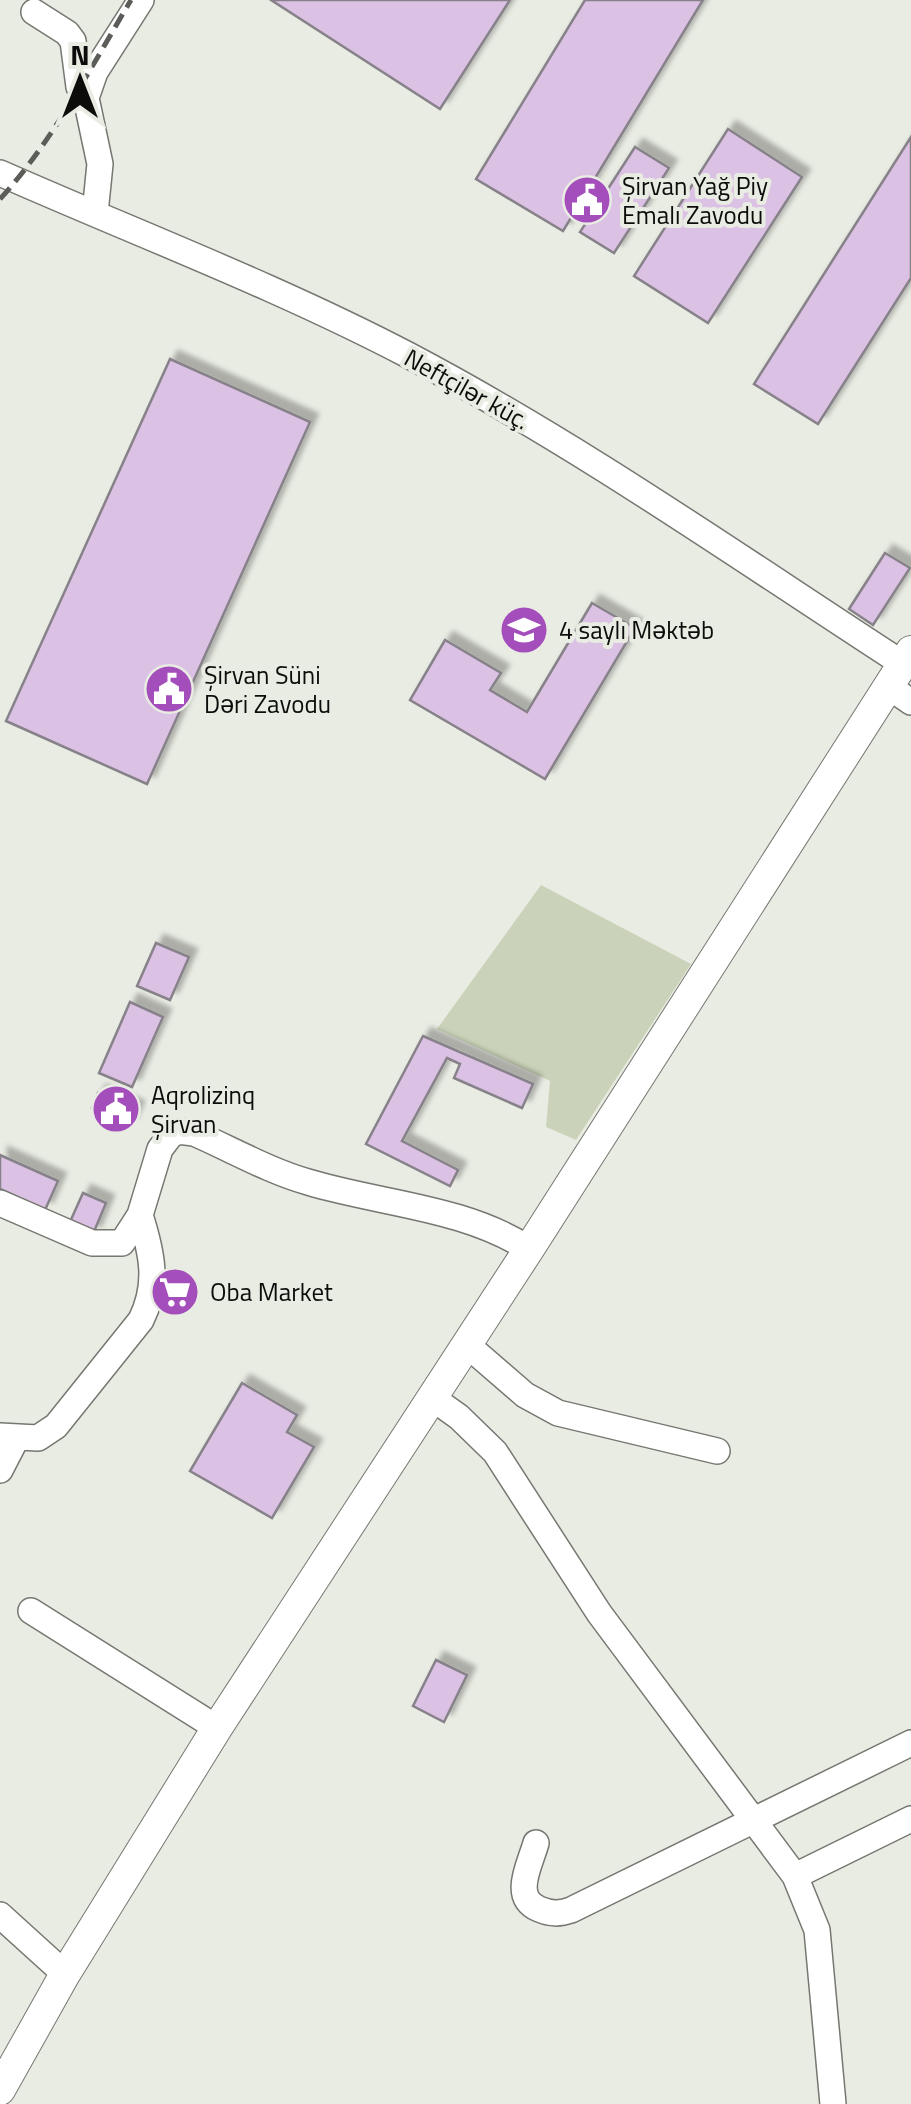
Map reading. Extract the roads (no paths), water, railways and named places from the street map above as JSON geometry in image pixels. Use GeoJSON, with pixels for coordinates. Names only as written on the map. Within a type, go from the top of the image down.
{"type":"FeatureCollection","features":[{"type":"Feature","properties":{"kind":"main road"},"geometry":{"type":"LineString","coordinates":[[0,2090],[65,1974],[217,1728],[768,874],[903,676]]}},
{"type":"Feature","properties":{"kind":"street"},"geometry":{"type":"LineString","coordinates":[[86,98],[95,72],[141,0]]}},
{"type":"Feature","properties":{"kind":"street"},"geometry":{"type":"LineString","coordinates":[[34,12],[73,41],[79,88],[86,98],[100,164],[96,213]]}},
{"type":"Feature","properties":{"kind":"street","name":"Neftçilər küç."},"geometry":{"type":"LineString","coordinates":[[0,173],[330,316],[478,394],[566,446],[903,676]]}},
{"type":"Feature","properties":{"kind":"street"},"geometry":{"type":"LineString","coordinates":[[0,1203],[92,1243],[122,1243],[140,1216],[160,1148],[178,1131],[194,1133],[304,1182],[470,1221],[508,1235],[529,1249]]}},
{"type":"Feature","properties":{"kind":"street"},"geometry":{"type":"LineString","coordinates":[[0,1470],[8,1438],[38,1438],[56,1426],[141,1320],[150,1302],[154,1276],[140,1216]]}},
{"type":"Feature","properties":{"kind":"street"},"geometry":{"type":"LineString","coordinates":[[466,1344],[524,1395],[558,1413],[717,1451]]}},
{"type":"Feature","properties":{"kind":"street"},"geometry":{"type":"LineString","coordinates":[[432,1397],[459,1416],[494,1452],[599,1613],[795,1876],[818,1930],[833,2104]]}},
{"type":"Feature","properties":{"kind":"street"},"geometry":{"type":"LineString","coordinates":[[30,1611],[217,1728]]}},
{"type":"Feature","properties":{"kind":"street"},"geometry":{"type":"LineString","coordinates":[[536,1843],[523,1890],[526,1900],[535,1907],[557,1914],[755,1822],[911,1743]]}},
{"type":"Feature","properties":{"kind":"street"},"geometry":{"type":"LineString","coordinates":[[795,1876],[911,1818]]}},
{"type":"Feature","properties":{"kind":"street"},"geometry":{"type":"LineString","coordinates":[[0,1915],[65,1974]]}},
{"type":"Feature","properties":{"kind":"railway"},"geometry":{"type":"LineString","coordinates":[[0,199],[54,128],[131,0]]}},
{"type":"Feature","properties":{"kind":"place","name":"Şirvan Yağ Piy Emalı Zavodu"},"geometry":{"type":"Point","coordinates":[587,200]}},
{"type":"Feature","properties":{"kind":"place","name":"4 saylı Məktəb"},"geometry":{"type":"Point","coordinates":[524,630]}},
{"type":"Feature","properties":{"kind":"place","name":"Şirvan Süni Dəri Zavodu"},"geometry":{"type":"Point","coordinates":[169,689]}},
{"type":"Feature","properties":{"kind":"place","name":"Aqrolizinq Şirvan"},"geometry":{"type":"Point","coordinates":[116,1109]}},
{"type":"Feature","properties":{"kind":"place","name":"Oba Market"},"geometry":{"type":"Point","coordinates":[175,1292]}}]}
